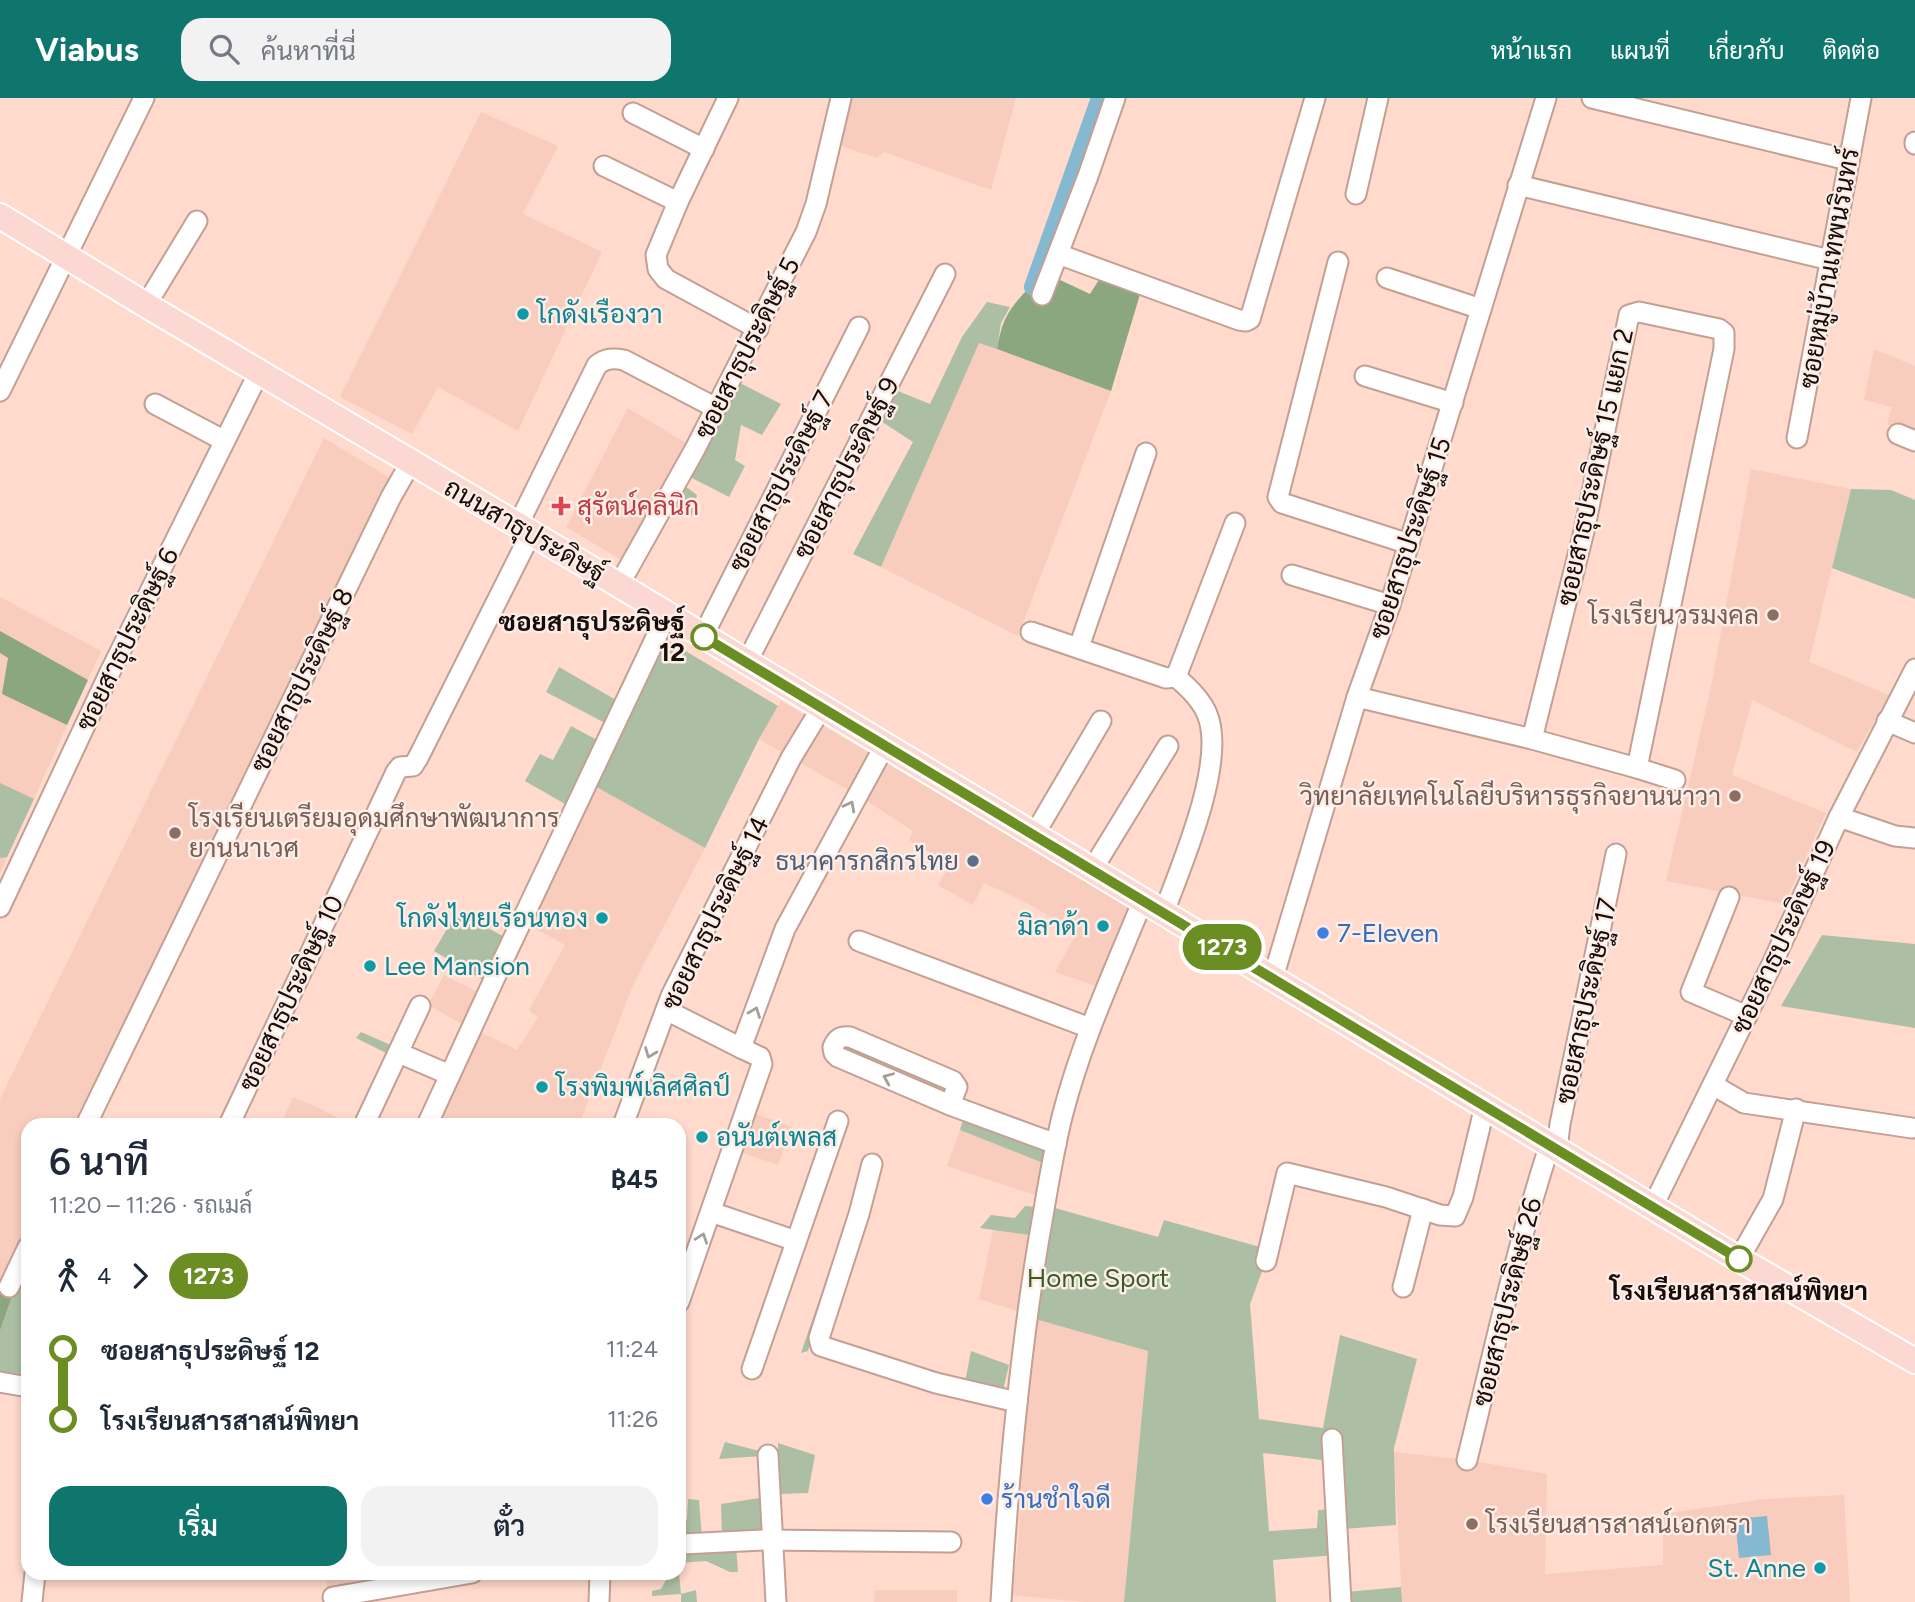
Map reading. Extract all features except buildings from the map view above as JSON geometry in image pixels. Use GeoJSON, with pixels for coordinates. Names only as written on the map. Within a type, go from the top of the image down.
{"type":"FeatureCollection","features":[{"type":"Feature","properties":{"kind":"main road","name":"ถนนสาธุประดิษฐ์"},"geometry":{"type":"LineString","coordinates":[[0,216],[1739,1259],[1915,1361]]}},
{"type":"Feature","properties":{"kind":"street"},"geometry":{"type":"LineString","coordinates":[[0,391],[144,98]]}},
{"type":"Feature","properties":{"kind":"street"},"geometry":{"type":"LineString","coordinates":[[728,98],[678,202],[656,255],[656,264],[661,275],[758,329]]}},
{"type":"Feature","properties":{"kind":"street","name":"ซอยสาธุประดิษฐ์ 5"},"geometry":{"type":"LineString","coordinates":[[619,585],[758,329],[811,220],[841,98]]}},
{"type":"Feature","properties":{"kind":"street"},"geometry":{"type":"LineString","coordinates":[[1042,295],[1115,98]]}},
{"type":"Feature","properties":{"kind":"street"},"geometry":{"type":"LineString","coordinates":[[1058,254],[1239,320],[1250,319],[1315,98]]}},
{"type":"Feature","properties":{"kind":"street"},"geometry":{"type":"LineString","coordinates":[[1356,194],[1378,98]]}},
{"type":"Feature","properties":{"kind":"street","name":"ซอยสาธุประดิษฐ์ 15"},"geometry":{"type":"LineString","coordinates":[[1273,978],[1357,697],[1390,605],[1546,98]]}},
{"type":"Feature","properties":{"kind":"street"},"geometry":{"type":"LineString","coordinates":[[1592,98],[1849,160]]}},
{"type":"Feature","properties":{"kind":"street","name":"ซอยหมู่บ้านเทพนรินทร์"},"geometry":{"type":"LineString","coordinates":[[1797,438],[1861,98]]}},
{"type":"Feature","properties":{"kind":"street"},"geometry":{"type":"LineString","coordinates":[[633,113],[704,149]]}},
{"type":"Feature","properties":{"kind":"street"},"geometry":{"type":"LineString","coordinates":[[604,166],[678,202]]}},
{"type":"Feature","properties":{"kind":"street"},"geometry":{"type":"LineString","coordinates":[[1518,184],[1830,260]]}},
{"type":"Feature","properties":{"kind":"street"},"geometry":{"type":"LineString","coordinates":[[146,305],[197,221]]}},
{"type":"Feature","properties":{"kind":"street"},"geometry":{"type":"LineString","coordinates":[[1338,262],[1278,497],[1282,503],[1409,544]]}},
{"type":"Feature","properties":{"kind":"street","name":"ซอยสาธุประดิษฐ์ 9"},"geometry":{"type":"LineString","coordinates":[[747,662],[944,274]]}},
{"type":"Feature","properties":{"kind":"street"},"geometry":{"type":"LineString","coordinates":[[1387,278],[1481,309]]}},
{"type":"Feature","properties":{"kind":"street","name":"ซอยสาธุประดิษฐ์ 15 แยก 2"},"geometry":{"type":"LineString","coordinates":[[1532,739],[1584,531],[1629,315],[1639,312],[1719,328],[1724,333],[1724,349],[1637,768]]}},
{"type":"Feature","properties":{"kind":"street","name":"ซอยสาธุประดิษฐ์ 7"},"geometry":{"type":"LineString","coordinates":[[703,636],[859,327]]}},
{"type":"Feature","properties":{"kind":"street","name":"ซอยสาธุประดิษฐ์ 10"},"geometry":{"type":"LineString","coordinates":[[232,1118],[396,772],[400,767],[413,765],[418,758],[597,365],[613,358],[624,360],[716,408]]}},
{"type":"Feature","properties":{"kind":"street","name":"ซอยสาธุประดิษฐ์ 6"},"geometry":{"type":"LineString","coordinates":[[0,907],[223,440],[259,372]]}},
{"type":"Feature","properties":{"kind":"street"},"geometry":{"type":"LineString","coordinates":[[1365,376],[1453,403]]}},
{"type":"Feature","properties":{"kind":"street"},"geometry":{"type":"LineString","coordinates":[[155,404],[223,440]]}},
{"type":"Feature","properties":{"kind":"street"},"geometry":{"type":"LineString","coordinates":[[1079,647],[1146,453]]}},
{"type":"Feature","properties":{"kind":"street","name":"ซอยสาธุประดิษฐ์ 8"},"geometry":{"type":"LineString","coordinates":[[89,1118],[391,497],[411,462]]}},
{"type":"Feature","properties":{"kind":"street"},"geometry":{"type":"LineString","coordinates":[[1176,677],[1235,523]]}},
{"type":"Feature","properties":{"kind":"street"},"geometry":{"type":"LineString","coordinates":[[1293,575],[1390,605]]}},
{"type":"Feature","properties":{"kind":"street"},"geometry":{"type":"LineString","coordinates":[[430,1118],[667,614]]}},
{"type":"Feature","properties":{"kind":"street"},"geometry":{"type":"LineString","coordinates":[[1001,1602],[1017,1402],[1031,1285],[1056,1143],[1072,1081],[1090,1028],[1153,906],[1206,787],[1212,734],[1207,714],[1189,688],[1176,677],[1166,678],[1031,632]]}},
{"type":"Feature","properties":{"kind":"street","name":"ซอยสาธุประดิษฐ์ 19"},"geometry":{"type":"LineString","coordinates":[[1653,1206],[1747,1016],[1839,817],[1915,669]]}},
{"type":"Feature","properties":{"kind":"street"},"geometry":{"type":"LineString","coordinates":[[1357,697],[1532,739],[1675,780]]}},
{"type":"Feature","properties":{"kind":"street","name":"ซอยสาธุประดิษฐ์ 14"},"geometry":{"type":"LineString","coordinates":[[626,1118],[666,1010],[791,758],[822,707]]}},
{"type":"Feature","properties":{"kind":"street"},"geometry":{"type":"LineString","coordinates":[[1034,835],[1101,721]]}},
{"type":"Feature","properties":{"kind":"street"},"geometry":{"type":"LineString","coordinates":[[1887,721],[1915,733]]}},
{"type":"Feature","properties":{"kind":"street"},"geometry":{"type":"LineString","coordinates":[[741,1048],[785,929],[885,745]]}},
{"type":"Feature","properties":{"kind":"street"},"geometry":{"type":"LineString","coordinates":[[1092,870],[1168,746]]}},
{"type":"Feature","properties":{"kind":"street"},"geometry":{"type":"LineString","coordinates":[[1839,817],[1895,836],[1915,838]]}},
{"type":"Feature","properties":{"kind":"street","name":"ซอยสาธุประดิษฐ์ 17"},"geometry":{"type":"LineString","coordinates":[[1553,1147],[1616,854]]}},
{"type":"Feature","properties":{"kind":"street"},"geometry":{"type":"LineString","coordinates":[[1729,897],[1691,992],[1747,1016]]}},
{"type":"Feature","properties":{"kind":"street"},"geometry":{"type":"LineString","coordinates":[[859,941],[1090,1028]]}},
{"type":"Feature","properties":{"kind":"street"},"geometry":{"type":"LineString","coordinates":[[367,1118],[420,1006]]}},
{"type":"Feature","properties":{"kind":"street"},"geometry":{"type":"LineString","coordinates":[[666,1010],[760,1057],[762,1064],[686,1282]]}},
{"type":"Feature","properties":{"kind":"street"},"geometry":{"type":"LineString","coordinates":[[950,1105],[957,1087],[953,1081],[850,1037],[842,1036],[836,1040],[833,1047],[838,1057],[950,1105],[1056,1143]]}},
{"type":"Feature","properties":{"kind":"street"},"geometry":{"type":"LineString","coordinates":[[400,1052],[450,1075]]}},
{"type":"Feature","properties":{"kind":"street"},"geometry":{"type":"LineString","coordinates":[[1713,1085],[1744,1102],[1912,1128]]}},
{"type":"Feature","properties":{"kind":"street"},"geometry":{"type":"LineString","coordinates":[[1266,1261],[1287,1173],[1386,1197],[1440,1215],[1455,1216],[1463,1197],[1485,1106]]}},
{"type":"Feature","properties":{"kind":"street"},"geometry":{"type":"LineString","coordinates":[[1739,1259],[1773,1199],[1796,1109]]}},
{"type":"Feature","properties":{"kind":"street"},"geometry":{"type":"LineString","coordinates":[[752,1368],[838,1121]]}},
{"type":"Feature","properties":{"kind":"street","name":"ซอยสาธุประดิษฐ์ 26"},"geometry":{"type":"LineString","coordinates":[[1467,1460],[1538,1179],[1553,1147]]}},
{"type":"Feature","properties":{"kind":"street"},"geometry":{"type":"LineString","coordinates":[[872,1164],[859,1214],[819,1338],[821,1346],[936,1383],[1017,1402]]}},
{"type":"Feature","properties":{"kind":"street"},"geometry":{"type":"LineString","coordinates":[[1403,1287],[1423,1209]]}},
{"type":"Feature","properties":{"kind":"street"},"geometry":{"type":"LineString","coordinates":[[711,1212],[796,1241]]}},
{"type":"Feature","properties":{"kind":"street"},"geometry":{"type":"LineString","coordinates":[[9,1287],[21,1262]]}},
{"type":"Feature","properties":{"kind":"street"},"geometry":{"type":"LineString","coordinates":[[0,1382],[21,1386]]}},
{"type":"Feature","properties":{"kind":"street"},"geometry":{"type":"LineString","coordinates":[[1332,1440],[1341,1602]]}},
{"type":"Feature","properties":{"kind":"street"},"geometry":{"type":"LineString","coordinates":[[768,1455],[776,1602]]}},
{"type":"Feature","properties":{"kind":"street"},"geometry":{"type":"LineString","coordinates":[[686,1544],[773,1541],[951,1542]]}},
{"type":"Feature","properties":{"kind":"street"},"geometry":{"type":"LineString","coordinates":[[32,1602],[34,1580]]}},
{"type":"Feature","properties":{"kind":"street"},"geometry":{"type":"LineString","coordinates":[[332,1597],[412,1593],[451,1580]]}},
{"type":"Feature","properties":{"kind":"street"},"geometry":{"type":"LineString","coordinates":[[599,1602],[600,1580]]}},
{"type":"Feature","properties":{"kind":"shaded area"},"geometry":{"type":"Polygon","coordinates":[[[846,98],[1016,98],[991,190],[884,152],[877,158],[838,145],[846,98]]]}},
{"type":"Feature","properties":{"kind":"shaded area"},"geometry":{"type":"Polygon","coordinates":[[[481,112],[558,146],[523,214],[602,252],[518,431],[438,387],[412,434],[340,397],[481,112]]]}},
{"type":"Feature","properties":{"kind":"shaded area"},"geometry":{"type":"Polygon","coordinates":[[[979,342],[1111,391],[1018,636],[881,567],[979,342]]]}},
{"type":"Feature","properties":{"kind":"shaded area"},"geometry":{"type":"Polygon","coordinates":[[[1874,349],[1915,366],[1915,436],[1887,424],[1892,407],[1864,400],[1874,349]]]}},
{"type":"Feature","properties":{"kind":"shaded area"},"geometry":{"type":"Polygon","coordinates":[[[628,408],[691,446],[628,559],[620,559],[566,527],[628,408]]]}},
{"type":"Feature","properties":{"kind":"shaded area","name":"โรงเรียนเตรียมอุดมศึกษาพัฒนาการ ยานนาเวศ"},"geometry":{"type":"Polygon","coordinates":[[[324,438],[393,480],[84,1118],[21,1118],[21,1249],[3,1286],[0,1285],[0,1099],[324,438]]]}},
{"type":"Feature","properties":{"kind":"shaded area"},"geometry":{"type":"Polygon","coordinates":[[[1751,469],[1851,489],[1809,662],[1889,695],[1857,752],[1752,700],[1732,775],[1826,813],[1784,904],[1666,881],[1711,687],[1751,469]]]}},
{"type":"Feature","properties":{"kind":"shaded area"},"geometry":{"type":"Polygon","coordinates":[[[0,597],[101,651],[0,873],[0,597]]]}},
{"type":"Feature","properties":{"kind":"shaded area"},"geometry":{"type":"Polygon","coordinates":[[[781,701],[1128,905],[1133,910],[1105,989],[1055,972],[1077,932],[1025,902],[984,883],[973,905],[938,885],[950,864],[909,840],[913,831],[867,801],[759,739],[781,701]]]}},
{"type":"Feature","properties":{"kind":"shaded area"},"geometry":{"type":"Polygon","coordinates":[[[593,785],[705,848],[633,985],[582,1118],[436,1118],[478,1031],[517,1050],[538,1018],[529,1010],[565,945],[531,926],[593,785]]]}},
{"type":"Feature","properties":{"kind":"shaded area"},"geometry":{"type":"Polygon","coordinates":[[[444,975],[477,992],[462,1024],[428,1005],[444,975]]]}},
{"type":"Feature","properties":{"kind":"shaded area"},"geometry":{"type":"Polygon","coordinates":[[[293,1097],[338,1118],[283,1118],[293,1097]]]}},
{"type":"Feature","properties":{"kind":"shaded area"},"geometry":{"type":"Polygon","coordinates":[[[751,1112],[792,1127],[778,1165],[737,1151],[751,1112]]]}},
{"type":"Feature","properties":{"kind":"shaded area"},"geometry":{"type":"Polygon","coordinates":[[[960,1130],[1043,1163],[1038,1196],[947,1166],[960,1130]]]}},
{"type":"Feature","properties":{"kind":"shaded area"},"geometry":{"type":"Polygon","coordinates":[[[993,1230],[1029,1235],[1018,1311],[979,1299],[993,1230]]]}},
{"type":"Feature","properties":{"kind":"shaded area"},"geometry":{"type":"Polygon","coordinates":[[[686,1240],[697,1244],[686,1272],[686,1240]]]}},
{"type":"Feature","properties":{"kind":"shaded area"},"geometry":{"type":"Polygon","coordinates":[[[1035,1319],[1148,1351],[1124,1602],[1084,1602],[1011,1595],[1018,1546],[1024,1431],[1035,1319]]]}},
{"type":"Feature","properties":{"kind":"shaded area"},"geometry":{"type":"Polygon","coordinates":[[[1394,1452],[1467,1460],[1547,1474],[1545,1574],[1663,1565],[1663,1514],[1765,1499],[1844,1495],[1850,1602],[1402,1602],[1394,1452]]]}},
{"type":"Feature","properties":{"kind":"shaded area"},"geometry":{"type":"Polygon","coordinates":[[[327,1580],[386,1580],[328,1594],[327,1580]]]}},
{"type":"Feature","properties":{"kind":"shaded area"},"geometry":{"type":"Polygon","coordinates":[[[875,1590],[957,1590],[957,1602],[874,1602],[875,1590]]]}},
{"type":"Feature","properties":{"kind":"green space"},"geometry":{"type":"Polygon","coordinates":[[[1100,278],[1141,291],[1111,391],[997,349],[1006,317],[1027,290],[1047,298],[1058,279],[1090,294],[1100,278]]]}},
{"type":"Feature","properties":{"kind":"green space"},"geometry":{"type":"Polygon","coordinates":[[[987,302],[1010,307],[1001,323],[997,349],[979,343],[881,567],[853,554],[913,442],[876,418],[893,389],[930,404],[962,337],[987,302]]]}},
{"type":"Feature","properties":{"kind":"green space"},"geometry":{"type":"Polygon","coordinates":[[[738,382],[781,404],[762,435],[741,425],[735,460],[745,466],[729,497],[690,477],[738,382]]]}},
{"type":"Feature","properties":{"kind":"green space"},"geometry":{"type":"Polygon","coordinates":[[[685,486],[697,495],[692,516],[674,507],[685,486]]]}},
{"type":"Feature","properties":{"kind":"green space"},"geometry":{"type":"Polygon","coordinates":[[[1851,489],[1891,490],[1915,500],[1915,599],[1832,568],[1851,489]]]}},
{"type":"Feature","properties":{"kind":"green space"},"geometry":{"type":"Polygon","coordinates":[[[0,631],[88,680],[67,725],[2,694],[8,658],[0,653],[0,631]]]}},
{"type":"Feature","properties":{"kind":"green space"},"geometry":{"type":"Polygon","coordinates":[[[667,640],[778,706],[705,848],[593,785],[667,640]]]}},
{"type":"Feature","properties":{"kind":"green space"},"geometry":{"type":"Polygon","coordinates":[[[559,667],[616,700],[605,723],[546,692],[559,667]]]}},
{"type":"Feature","properties":{"kind":"green space"},"geometry":{"type":"Polygon","coordinates":[[[571,726],[597,740],[565,804],[525,781],[540,754],[553,760],[571,726]]]}},
{"type":"Feature","properties":{"kind":"green space"},"geometry":{"type":"Polygon","coordinates":[[[0,783],[34,799],[7,857],[0,858],[0,783]]]}},
{"type":"Feature","properties":{"kind":"green space"},"geometry":{"type":"Polygon","coordinates":[[[457,912],[503,936],[483,980],[434,951],[457,912]]]}},
{"type":"Feature","properties":{"kind":"green space"},"geometry":{"type":"Polygon","coordinates":[[[1822,935],[1915,944],[1915,1028],[1781,1006],[1822,935]]]}},
{"type":"Feature","properties":{"kind":"green space"},"geometry":{"type":"Polygon","coordinates":[[[361,1032],[393,1046],[388,1054],[356,1038],[361,1032]]]}},
{"type":"Feature","properties":{"kind":"green space"},"geometry":{"type":"Polygon","coordinates":[[[839,1043],[948,1085],[948,1096],[839,1051],[839,1043]]]}},
{"type":"Feature","properties":{"kind":"green space"},"geometry":{"type":"Polygon","coordinates":[[[964,1116],[1047,1146],[1043,1163],[960,1130],[964,1116]]]}},
{"type":"Feature","properties":{"kind":"green space"},"geometry":{"type":"Polygon","coordinates":[[[863,1171],[855,1208],[808,1351],[801,1353],[863,1171]]]}},
{"type":"Feature","properties":{"kind":"green space"},"geometry":{"type":"Polygon","coordinates":[[[1025,1206],[1035,1207],[1029,1235],[980,1228],[991,1215],[1015,1218],[1025,1206]]]}},
{"type":"Feature","properties":{"kind":"green space","name":"Home Sport"},"geometry":{"type":"Polygon","coordinates":[[[1055,1208],[1158,1237],[1164,1220],[1267,1249],[1266,1261],[1250,1304],[1259,1419],[1323,1428],[1340,1335],[1417,1359],[1394,1448],[1396,1525],[1343,1529],[1330,1461],[1263,1453],[1269,1531],[1317,1528],[1318,1510],[1333,1509],[1336,1555],[1273,1560],[1276,1602],[1124,1602],[1148,1351],[1035,1319],[1044,1256],[1055,1208]]]}},
{"type":"Feature","properties":{"kind":"green space"},"geometry":{"type":"Polygon","coordinates":[[[0,1285],[15,1288],[0,1331],[0,1285]]]}},
{"type":"Feature","properties":{"kind":"green space"},"geometry":{"type":"Polygon","coordinates":[[[15,1288],[21,1289],[21,1376],[0,1375],[0,1331],[15,1288]]]}},
{"type":"Feature","properties":{"kind":"green space"},"geometry":{"type":"Polygon","coordinates":[[[971,1351],[1009,1365],[1003,1390],[965,1382],[971,1351]]]}},
{"type":"Feature","properties":{"kind":"green space"},"geometry":{"type":"Polygon","coordinates":[[[725,1442],[763,1452],[762,1456],[719,1459],[725,1442]]]}},
{"type":"Feature","properties":{"kind":"green space"},"geometry":{"type":"Polygon","coordinates":[[[778,1443],[815,1455],[808,1493],[779,1494],[778,1443]]]}},
{"type":"Feature","properties":{"kind":"green space"},"geometry":{"type":"Polygon","coordinates":[[[765,1497],[768,1535],[722,1537],[721,1504],[765,1497]]]}},
{"type":"Feature","properties":{"kind":"green space"},"geometry":{"type":"Polygon","coordinates":[[[688,1499],[699,1500],[702,1538],[686,1539],[688,1499]]]}},
{"type":"Feature","properties":{"kind":"green space"},"geometry":{"type":"Polygon","coordinates":[[[736,1546],[738,1572],[730,1572],[706,1561],[686,1562],[686,1548],[736,1546]]]}},
{"type":"Feature","properties":{"kind":"green space"},"geometry":{"type":"Polygon","coordinates":[[[666,1580],[680,1580],[681,1594],[652,1596],[652,1591],[661,1589],[666,1580]]]}},
{"type":"Feature","properties":{"kind":"green space"},"geometry":{"type":"Polygon","coordinates":[[[1401,1587],[1402,1602],[1347,1602],[1346,1592],[1401,1587]]]}},
{"type":"Feature","properties":{"kind":"green space"},"geometry":{"type":"Polygon","coordinates":[[[696,1590],[697,1602],[681,1602],[681,1594],[696,1590]]]}},
{"type":"Feature","properties":{"kind":"water"},"geometry":{"type":"Polygon","coordinates":[[[1767,1516],[1771,1555],[1739,1558],[1735,1519],[1767,1516]]]}},
{"type":"Feature","properties":{"kind":"waterway"},"geometry":{"type":"LineString","coordinates":[[1033,287],[1100,98]]}},
{"type":"Feature","properties":{"kind":"bus line","name":"1273"},"geometry":{"type":"LineString","coordinates":[[704,637],[1739,1259]]}},
{"type":"Feature","properties":{"kind":"place","name":"โกดังเรืองวา"},"geometry":{"type":"Point","coordinates":[523,314]}},
{"type":"Feature","properties":{"kind":"place","name":"สุรัตน์คลินิก"},"geometry":{"type":"Point","coordinates":[561,506]}},
{"type":"Feature","properties":{"kind":"place","name":"โรงเรียนวรมงคล"},"geometry":{"type":"Point","coordinates":[1773,615]}},
{"type":"Feature","properties":{"kind":"place","name":"ซอยสาธุประดิษฐ์ 12"},"geometry":{"type":"Point","coordinates":[704,637]}},
{"type":"Feature","properties":{"kind":"place","name":"วิทยาลัยเทคโนโลยีบริหารธุรกิจยานนาวา"},"geometry":{"type":"Point","coordinates":[1735,796]}},
{"type":"Feature","properties":{"kind":"place","name":"โรงเรียนเตรียมอุดมศึกษาพัฒนาการ ยานนาเวศ"},"geometry":{"type":"Point","coordinates":[175,833]}},
{"type":"Feature","properties":{"kind":"place","name":"ธนาคารกสิกรไทย"},"geometry":{"type":"Point","coordinates":[973,861]}},
{"type":"Feature","properties":{"kind":"place","name":"โกดังไทยเรือนทอง"},"geometry":{"type":"Point","coordinates":[602,918]}},
{"type":"Feature","properties":{"kind":"place","name":"มิลาด้า"},"geometry":{"type":"Point","coordinates":[1103,926]}},
{"type":"Feature","properties":{"kind":"place","name":"7-Eleven"},"geometry":{"type":"Point","coordinates":[1323,933]}},
{"type":"Feature","properties":{"kind":"place","name":"Lee Mansion"},"geometry":{"type":"Point","coordinates":[370,966]}},
{"type":"Feature","properties":{"kind":"place","name":"โรงพิมพ์เลิศศิลป์"},"geometry":{"type":"Point","coordinates":[542,1087]}},
{"type":"Feature","properties":{"kind":"place","name":"อนันต์เพลส"},"geometry":{"type":"Point","coordinates":[702,1137]}},
{"type":"Feature","properties":{"kind":"place","name":"โรงเรียนสารสาสน์พิทยา"},"geometry":{"type":"Point","coordinates":[1739,1259]}},
{"type":"Feature","properties":{"kind":"place","name":"ร้านชำใจดี"},"geometry":{"type":"Point","coordinates":[987,1499]}},
{"type":"Feature","properties":{"kind":"place","name":"โรงเรียนสารสาสน์เอกตรา"},"geometry":{"type":"Point","coordinates":[1472,1524]}},
{"type":"Feature","properties":{"kind":"place","name":"St. Anne"},"geometry":{"type":"Point","coordinates":[1820,1568]}}]}
